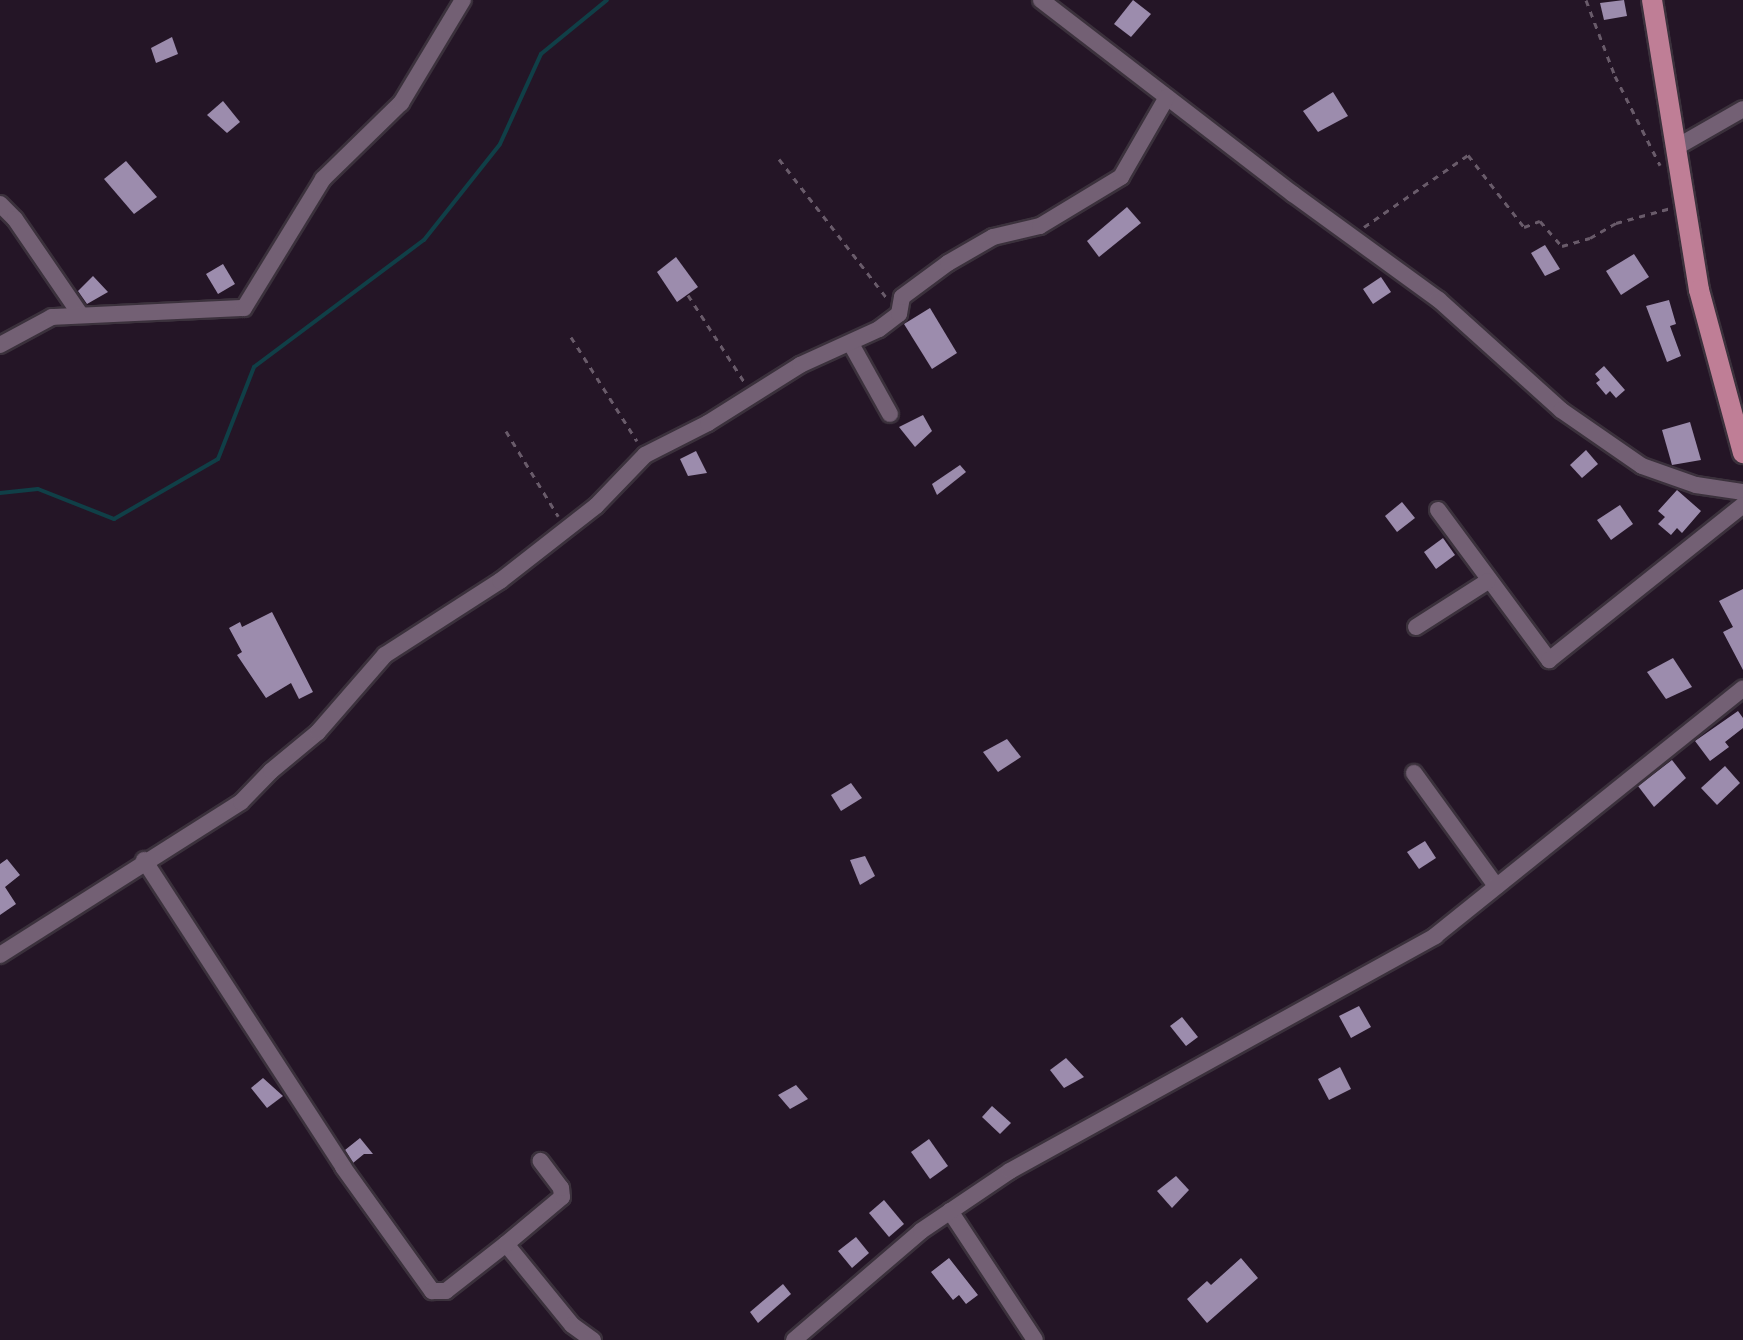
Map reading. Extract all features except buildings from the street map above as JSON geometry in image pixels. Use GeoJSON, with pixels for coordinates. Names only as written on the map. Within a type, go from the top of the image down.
{"type":"FeatureCollection","features":[{"type":"Feature","properties":{"kind":"main road"},"geometry":{"type":"LineString","coordinates":[[1652,0],[1699,290],[1736,407],[1743,453]]}},
{"type":"Feature","properties":{"kind":"street"},"geometry":{"type":"LineString","coordinates":[[0,345],[52,317],[244,308],[323,179],[401,103],[463,0]]}},
{"type":"Feature","properties":{"kind":"street"},"geometry":{"type":"LineString","coordinates":[[1041,0],[1439,300],[1561,410],[1642,466],[1696,485],[1743,492]]}},
{"type":"Feature","properties":{"kind":"street"},"geometry":{"type":"LineString","coordinates":[[0,955],[144,860],[241,802],[271,771],[318,732],[385,655],[500,581],[596,506],[645,455],[708,423],[800,365],[851,344],[899,314],[902,297],[948,263],[993,237],[1040,226],[1121,177],[1167,97]]}},
{"type":"Feature","properties":{"kind":"street"},"geometry":{"type":"LineString","coordinates":[[1675,148],[1743,109]]}},
{"type":"Feature","properties":{"kind":"street"},"geometry":{"type":"LineString","coordinates":[[0,204],[15,219],[80,314]]}},
{"type":"Feature","properties":{"kind":"street"},"geometry":{"type":"LineString","coordinates":[[851,344],[890,414]]}},
{"type":"Feature","properties":{"kind":"street"},"geometry":{"type":"LineString","coordinates":[[1438,510],[1549,660],[1743,505]]}},
{"type":"Feature","properties":{"kind":"street"},"geometry":{"type":"LineString","coordinates":[[1416,627],[1488,581]]}},
{"type":"Feature","properties":{"kind":"street"},"geometry":{"type":"LineString","coordinates":[[794,1340],[950,1211],[1010,1171],[1435,936],[1743,688]]}},
{"type":"Feature","properties":{"kind":"street"},"geometry":{"type":"LineString","coordinates":[[1414,773],[1496,886]]}},
{"type":"Feature","properties":{"kind":"street"},"geometry":{"type":"LineString","coordinates":[[144,860],[213,961],[343,1167],[432,1291],[446,1291],[562,1197],[561,1188],[541,1161]]}},
{"type":"Feature","properties":{"kind":"street"},"geometry":{"type":"LineString","coordinates":[[950,1211],[1035,1340]]}},
{"type":"Feature","properties":{"kind":"street"},"geometry":{"type":"LineString","coordinates":[[506,1244],[572,1325],[593,1340]]}},
{"type":"Feature","properties":{"kind":"path"},"geometry":{"type":"LineString","coordinates":[[1586,0],[1615,76],[1664,177]]}},
{"type":"Feature","properties":{"kind":"path"},"geometry":{"type":"LineString","coordinates":[[1351,236],[1468,155],[1524,227],[1540,221],[1562,246],[1590,238],[1616,223],[1683,204]]}},
{"type":"Feature","properties":{"kind":"path"},"geometry":{"type":"LineString","coordinates":[[779,159],[899,314]]}},
{"type":"Feature","properties":{"kind":"path"},"geometry":{"type":"LineString","coordinates":[[688,295],[752,393]]}},
{"type":"Feature","properties":{"kind":"path"},"geometry":{"type":"LineString","coordinates":[[571,337],[645,455]]}},
{"type":"Feature","properties":{"kind":"path"},"geometry":{"type":"LineString","coordinates":[[506,431],[566,529]]}},
{"type":"Feature","properties":{"kind":"waterway"},"geometry":{"type":"LineString","coordinates":[[0,493],[38,489],[114,519],[218,459],[254,367],[424,240],[500,144],[541,54],[607,0]]}}]}
